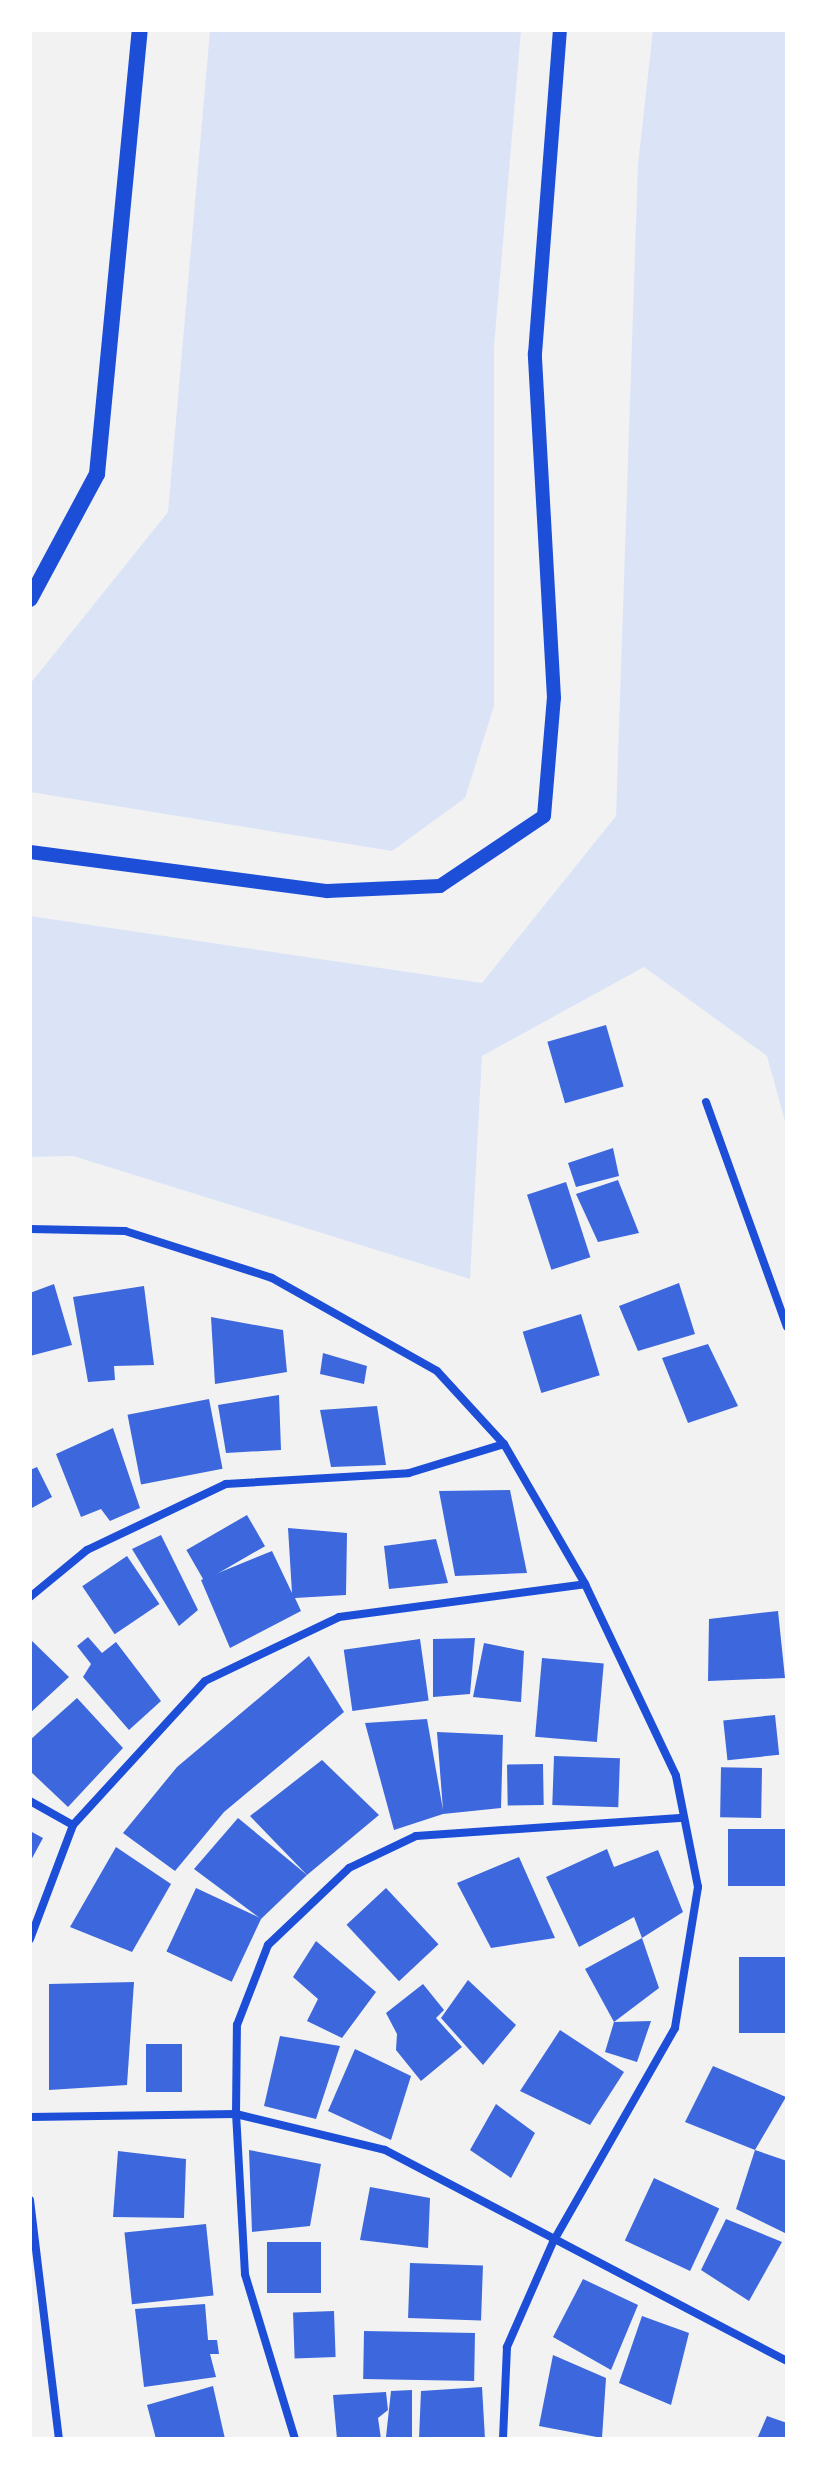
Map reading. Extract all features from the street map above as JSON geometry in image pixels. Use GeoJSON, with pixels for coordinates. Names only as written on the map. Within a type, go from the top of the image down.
{"type":"FeatureCollection","features":[{"type":"Feature","properties":{"kind":"main road"},"geometry":{"type":"LineString","coordinates":[[30,599],[97,474],[140,30]]}},
{"type":"Feature","properties":{"kind":"street"},"geometry":{"type":"LineString","coordinates":[[30,852],[327,891],[440,886],[544,816],[554,698],[535,354],[560,30]]}},
{"type":"Feature","properties":{"kind":"street"},"geometry":{"type":"LineString","coordinates":[[706,1102],[787,1327]]}},
{"type":"Feature","properties":{"kind":"street"},"geometry":{"type":"LineString","coordinates":[[30,1229],[125,1231],[272,1278],[437,1371],[504,1444],[585,1584],[676,1776],[698,1887],[675,2028],[553,2242],[507,2347],[503,2439]]}},
{"type":"Feature","properties":{"kind":"street"},"geometry":{"type":"LineString","coordinates":[[30,1597],[87,1550],[226,1484],[409,1473],[504,1444]]}},
{"type":"Feature","properties":{"kind":"street"},"geometry":{"type":"LineString","coordinates":[[30,1939],[73,1825],[205,1681],[339,1617],[585,1584]]}},
{"type":"Feature","properties":{"kind":"street"},"geometry":{"type":"LineString","coordinates":[[30,1801],[73,1825]]}},
{"type":"Feature","properties":{"kind":"street"},"geometry":{"type":"LineString","coordinates":[[295,2439],[245,2274],[236,2114],[237,2025],[268,1945],[349,1868],[416,1836],[683,1818]]}},
{"type":"Feature","properties":{"kind":"street"},"geometry":{"type":"LineString","coordinates":[[30,2117],[236,2114],[385,2150],[553,2242],[787,2361]]}},
{"type":"Feature","properties":{"kind":"street"},"geometry":{"type":"LineString","coordinates":[[30,2200],[32,2239],[59,2439]]}},
{"type":"Feature","properties":{"kind":"shaded area"},"geometry":{"type":"Polygon","coordinates":[[[210,30],[521,30],[494,347],[494,706],[465,798],[392,851],[30,792],[30,684],[168,512],[210,30]]]}},
{"type":"Feature","properties":{"kind":"shaded area"},"geometry":{"type":"Polygon","coordinates":[[[653,30],[787,30],[787,1128],[767,1056],[644,967],[482,1056],[470,1279],[73,1156],[30,1157],[30,916],[482,983],[616,816],[638,164],[653,30]]]}},
{"type":"Feature","properties":{"kind":"building"},"geometry":{"type":"Polygon","coordinates":[[[606,1025],[624,1087],[565,1103],[547,1042],[606,1025]]]}},
{"type":"Feature","properties":{"kind":"building"},"geometry":{"type":"Polygon","coordinates":[[[613,1148],[619,1176],[576,1187],[568,1163],[613,1148]]]}},
{"type":"Feature","properties":{"kind":"building"},"geometry":{"type":"Polygon","coordinates":[[[618,1180],[639,1233],[598,1242],[576,1194],[618,1180]]]}},
{"type":"Feature","properties":{"kind":"building"},"geometry":{"type":"Polygon","coordinates":[[[566,1182],[590,1257],[551,1270],[527,1195],[566,1182]]]}},
{"type":"Feature","properties":{"kind":"building"},"geometry":{"type":"Polygon","coordinates":[[[679,1283],[695,1334],[638,1351],[619,1306],[679,1283]]]}},
{"type":"Feature","properties":{"kind":"building"},"geometry":{"type":"Polygon","coordinates":[[[54,1284],[72,1345],[30,1356],[30,1293],[54,1284]]]}},
{"type":"Feature","properties":{"kind":"building"},"geometry":{"type":"Polygon","coordinates":[[[144,1286],[154,1365],[114,1366],[115,1380],[88,1382],[73,1297],[144,1286]]]}},
{"type":"Feature","properties":{"kind":"building"},"geometry":{"type":"Polygon","coordinates":[[[581,1314],[600,1375],[541,1393],[523,1332],[581,1314]]]}},
{"type":"Feature","properties":{"kind":"building"},"geometry":{"type":"Polygon","coordinates":[[[211,1317],[283,1330],[287,1372],[215,1384],[211,1317]]]}},
{"type":"Feature","properties":{"kind":"building"},"geometry":{"type":"Polygon","coordinates":[[[708,1344],[738,1406],[688,1423],[662,1358],[708,1344]]]}},
{"type":"Feature","properties":{"kind":"building"},"geometry":{"type":"Polygon","coordinates":[[[323,1353],[367,1366],[364,1384],[320,1374],[323,1353]]]}},
{"type":"Feature","properties":{"kind":"building"},"geometry":{"type":"Polygon","coordinates":[[[279,1395],[281,1450],[226,1453],[218,1405],[279,1395]]]}},
{"type":"Feature","properties":{"kind":"building"},"geometry":{"type":"Polygon","coordinates":[[[209,1399],[223,1469],[141,1485],[128,1415],[209,1399]]]}},
{"type":"Feature","properties":{"kind":"building"},"geometry":{"type":"Polygon","coordinates":[[[377,1406],[386,1465],[331,1467],[320,1410],[377,1406]]]}},
{"type":"Feature","properties":{"kind":"building"},"geometry":{"type":"Polygon","coordinates":[[[113,1428],[140,1508],[110,1521],[101,1509],[81,1517],[56,1454],[113,1428]]]}},
{"type":"Feature","properties":{"kind":"building"},"geometry":{"type":"Polygon","coordinates":[[[37,1467],[52,1497],[30,1509],[30,1470],[37,1467]]]}},
{"type":"Feature","properties":{"kind":"building"},"geometry":{"type":"Polygon","coordinates":[[[510,1490],[527,1573],[455,1576],[439,1491],[510,1490]]]}},
{"type":"Feature","properties":{"kind":"building"},"geometry":{"type":"Polygon","coordinates":[[[247,1515],[265,1546],[204,1581],[186,1550],[247,1515]]]}},
{"type":"Feature","properties":{"kind":"building"},"geometry":{"type":"Polygon","coordinates":[[[288,1528],[347,1533],[346,1595],[295,1598],[301,1611],[230,1648],[201,1580],[272,1551],[292,1593],[288,1528]]]}},
{"type":"Feature","properties":{"kind":"building"},"geometry":{"type":"Polygon","coordinates":[[[161,1535],[198,1610],[179,1626],[132,1549],[161,1535]]]}},
{"type":"Feature","properties":{"kind":"building"},"geometry":{"type":"Polygon","coordinates":[[[436,1539],[448,1583],[389,1589],[384,1546],[436,1539]]]}},
{"type":"Feature","properties":{"kind":"building"},"geometry":{"type":"Polygon","coordinates":[[[127,1556],[159,1604],[115,1634],[82,1586],[127,1556]]]}},
{"type":"Feature","properties":{"kind":"building"},"geometry":{"type":"Polygon","coordinates":[[[778,1611],[785,1678],[708,1681],[709,1619],[778,1611]]]}},
{"type":"Feature","properties":{"kind":"building"},"geometry":{"type":"Polygon","coordinates":[[[88,1637],[102,1653],[116,1642],[161,1701],[129,1730],[83,1677],[91,1664],[77,1646],[88,1637]]]}},
{"type":"Feature","properties":{"kind":"building"},"geometry":{"type":"Polygon","coordinates":[[[475,1638],[470,1694],[433,1697],[433,1639],[475,1638]]]}},
{"type":"Feature","properties":{"kind":"building"},"geometry":{"type":"Polygon","coordinates":[[[30,1639],[69,1677],[30,1713],[30,1639]]]}},
{"type":"Feature","properties":{"kind":"building"},"geometry":{"type":"Polygon","coordinates":[[[420,1639],[429,1700],[352,1711],[344,1650],[420,1639]]]}},
{"type":"Feature","properties":{"kind":"building"},"geometry":{"type":"Polygon","coordinates":[[[484,1643],[524,1651],[521,1702],[473,1697],[484,1643]]]}},
{"type":"Feature","properties":{"kind":"building"},"geometry":{"type":"Polygon","coordinates":[[[309,1656],[344,1712],[224,1812],[175,1871],[123,1833],[177,1767],[309,1656]]]}},
{"type":"Feature","properties":{"kind":"building"},"geometry":{"type":"Polygon","coordinates":[[[542,1658],[604,1663],[597,1742],[535,1737],[542,1658]]]}},
{"type":"Feature","properties":{"kind":"building"},"geometry":{"type":"Polygon","coordinates":[[[77,1698],[123,1748],[68,1807],[30,1771],[30,1740],[77,1698]]]}},
{"type":"Feature","properties":{"kind":"building"},"geometry":{"type":"Polygon","coordinates":[[[775,1715],[779,1755],[727,1760],[723,1720],[775,1715]]]}},
{"type":"Feature","properties":{"kind":"building"},"geometry":{"type":"Polygon","coordinates":[[[427,1719],[443,1810],[437,1732],[503,1735],[501,1808],[443,1814],[394,1830],[365,1723],[427,1719]]]}},
{"type":"Feature","properties":{"kind":"building"},"geometry":{"type":"Polygon","coordinates":[[[554,1756],[620,1758],[618,1807],[552,1805],[554,1756]]]}},
{"type":"Feature","properties":{"kind":"building"},"geometry":{"type":"Polygon","coordinates":[[[322,1760],[379,1815],[307,1875],[250,1816],[322,1760]]]}},
{"type":"Feature","properties":{"kind":"building"},"geometry":{"type":"Polygon","coordinates":[[[543,1764],[544,1805],[508,1806],[507,1765],[543,1764]]]}},
{"type":"Feature","properties":{"kind":"building"},"geometry":{"type":"Polygon","coordinates":[[[721,1767],[762,1768],[761,1818],[720,1817],[721,1767]]]}},
{"type":"Feature","properties":{"kind":"building"},"geometry":{"type":"Polygon","coordinates":[[[238,1818],[307,1875],[261,1919],[194,1869],[238,1818]]]}},
{"type":"Feature","properties":{"kind":"building"},"geometry":{"type":"Polygon","coordinates":[[[728,1829],[787,1829],[787,1886],[728,1886],[728,1829]]]}},
{"type":"Feature","properties":{"kind":"building"},"geometry":{"type":"Polygon","coordinates":[[[30,1831],[43,1838],[30,1862],[30,1831]]]}},
{"type":"Feature","properties":{"kind":"building"},"geometry":{"type":"Polygon","coordinates":[[[116,1847],[171,1884],[132,1952],[70,1927],[116,1847]]]}},
{"type":"Feature","properties":{"kind":"building"},"geometry":{"type":"Polygon","coordinates":[[[607,1849],[614,1867],[658,1850],[683,1912],[642,1938],[634,1917],[579,1947],[546,1877],[607,1849]]]}},
{"type":"Feature","properties":{"kind":"building"},"geometry":{"type":"Polygon","coordinates":[[[519,1857],[555,1938],[491,1948],[457,1883],[519,1857]]]}},
{"type":"Feature","properties":{"kind":"building"},"geometry":{"type":"Polygon","coordinates":[[[196,1888],[261,1918],[232,1982],[166,1951],[196,1888]]]}},
{"type":"Feature","properties":{"kind":"building"},"geometry":{"type":"Polygon","coordinates":[[[386,1888],[439,1944],[399,1981],[347,1925],[386,1888]]]}},
{"type":"Feature","properties":{"kind":"building"},"geometry":{"type":"Polygon","coordinates":[[[642,1938],[659,1988],[614,2022],[585,1969],[642,1938]]]}},
{"type":"Feature","properties":{"kind":"building"},"geometry":{"type":"Polygon","coordinates":[[[316,1941],[376,1992],[342,2038],[307,2021],[318,1999],[293,1977],[316,1941]]]}},
{"type":"Feature","properties":{"kind":"building"},"geometry":{"type":"Polygon","coordinates":[[[739,1957],[787,1957],[787,2033],[739,2033],[739,1957]]]}},
{"type":"Feature","properties":{"kind":"building"},"geometry":{"type":"Polygon","coordinates":[[[468,1980],[516,2025],[483,2065],[441,2018],[468,1980]]]}},
{"type":"Feature","properties":{"kind":"building"},"geometry":{"type":"Polygon","coordinates":[[[134,1982],[127,2085],[49,2090],[49,1984],[134,1982]]]}},
{"type":"Feature","properties":{"kind":"building"},"geometry":{"type":"Polygon","coordinates":[[[423,1984],[444,2010],[436,2018],[462,2047],[421,2081],[396,2050],[397,2034],[386,2013],[423,1984]]]}},
{"type":"Feature","properties":{"kind":"building"},"geometry":{"type":"Polygon","coordinates":[[[651,2021],[637,2062],[605,2052],[614,2022],[651,2021]]]}},
{"type":"Feature","properties":{"kind":"building"},"geometry":{"type":"Polygon","coordinates":[[[560,2030],[624,2072],[590,2125],[520,2091],[560,2030]]]}},
{"type":"Feature","properties":{"kind":"building"},"geometry":{"type":"Polygon","coordinates":[[[280,2036],[340,2046],[316,2119],[264,2106],[280,2036]]]}},
{"type":"Feature","properties":{"kind":"building"},"geometry":{"type":"Polygon","coordinates":[[[146,2044],[182,2044],[182,2092],[146,2092],[146,2044]]]}},
{"type":"Feature","properties":{"kind":"building"},"geometry":{"type":"Polygon","coordinates":[[[355,2049],[411,2076],[391,2140],[328,2111],[355,2049]]]}},
{"type":"Feature","properties":{"kind":"building"},"geometry":{"type":"Polygon","coordinates":[[[713,2066],[786,2097],[755,2150],[685,2122],[713,2066]]]}},
{"type":"Feature","properties":{"kind":"building"},"geometry":{"type":"Polygon","coordinates":[[[496,2104],[535,2133],[511,2178],[470,2150],[496,2104]]]}},
{"type":"Feature","properties":{"kind":"building"},"geometry":{"type":"Polygon","coordinates":[[[249,2150],[321,2164],[310,2226],[252,2232],[249,2150]]]}},
{"type":"Feature","properties":{"kind":"building"},"geometry":{"type":"Polygon","coordinates":[[[755,2150],[787,2161],[787,2234],[736,2209],[755,2150]]]}},
{"type":"Feature","properties":{"kind":"building"},"geometry":{"type":"Polygon","coordinates":[[[118,2151],[186,2159],[184,2218],[113,2217],[118,2151]]]}},
{"type":"Feature","properties":{"kind":"building"},"geometry":{"type":"Polygon","coordinates":[[[654,2178],[719,2208],[690,2271],[625,2241],[654,2178]]]}},
{"type":"Feature","properties":{"kind":"building"},"geometry":{"type":"Polygon","coordinates":[[[370,2187],[430,2198],[428,2248],[360,2240],[370,2187]]]}},
{"type":"Feature","properties":{"kind":"building"},"geometry":{"type":"Polygon","coordinates":[[[726,2219],[782,2242],[749,2301],[701,2270],[726,2219]]]}},
{"type":"Feature","properties":{"kind":"building"},"geometry":{"type":"Polygon","coordinates":[[[206,2224],[214,2296],[132,2304],[124,2233],[206,2224]]]}},
{"type":"Feature","properties":{"kind":"building"},"geometry":{"type":"Polygon","coordinates":[[[267,2242],[321,2242],[321,2293],[267,2293],[267,2242]]]}},
{"type":"Feature","properties":{"kind":"building"},"geometry":{"type":"Polygon","coordinates":[[[410,2263],[483,2266],[481,2321],[408,2318],[410,2263]]]}},
{"type":"Feature","properties":{"kind":"building"},"geometry":{"type":"Polygon","coordinates":[[[583,2279],[638,2305],[611,2370],[553,2337],[583,2279]]]}},
{"type":"Feature","properties":{"kind":"building"},"geometry":{"type":"Polygon","coordinates":[[[205,2304],[208,2340],[217,2340],[219,2354],[210,2354],[216,2377],[144,2387],[135,2309],[205,2304]]]}},
{"type":"Feature","properties":{"kind":"building"},"geometry":{"type":"Polygon","coordinates":[[[334,2311],[336,2357],[295,2358],[293,2312],[334,2311]]]}},
{"type":"Feature","properties":{"kind":"building"},"geometry":{"type":"Polygon","coordinates":[[[642,2316],[689,2333],[671,2405],[619,2383],[642,2316]]]}},
{"type":"Feature","properties":{"kind":"building"},"geometry":{"type":"Polygon","coordinates":[[[364,2331],[475,2333],[474,2381],[363,2379],[364,2331]]]}},
{"type":"Feature","properties":{"kind":"building"},"geometry":{"type":"Polygon","coordinates":[[[553,2355],[606,2378],[602,2438],[539,2426],[553,2355]]]}},
{"type":"Feature","properties":{"kind":"building"},"geometry":{"type":"Polygon","coordinates":[[[213,2386],[225,2439],[156,2439],[147,2405],[213,2386]]]}},
{"type":"Feature","properties":{"kind":"building"},"geometry":{"type":"Polygon","coordinates":[[[482,2387],[485,2439],[419,2439],[421,2391],[482,2387]]]}},
{"type":"Feature","properties":{"kind":"building"},"geometry":{"type":"Polygon","coordinates":[[[412,2390],[412,2438],[386,2437],[391,2391],[412,2390]]]}},
{"type":"Feature","properties":{"kind":"building"},"geometry":{"type":"Polygon","coordinates":[[[386,2392],[388,2410],[378,2418],[381,2439],[337,2439],[333,2395],[386,2392]]]}},
{"type":"Feature","properties":{"kind":"building"},"geometry":{"type":"Polygon","coordinates":[[[767,2416],[787,2423],[787,2439],[757,2439],[767,2416]]]}}]}
